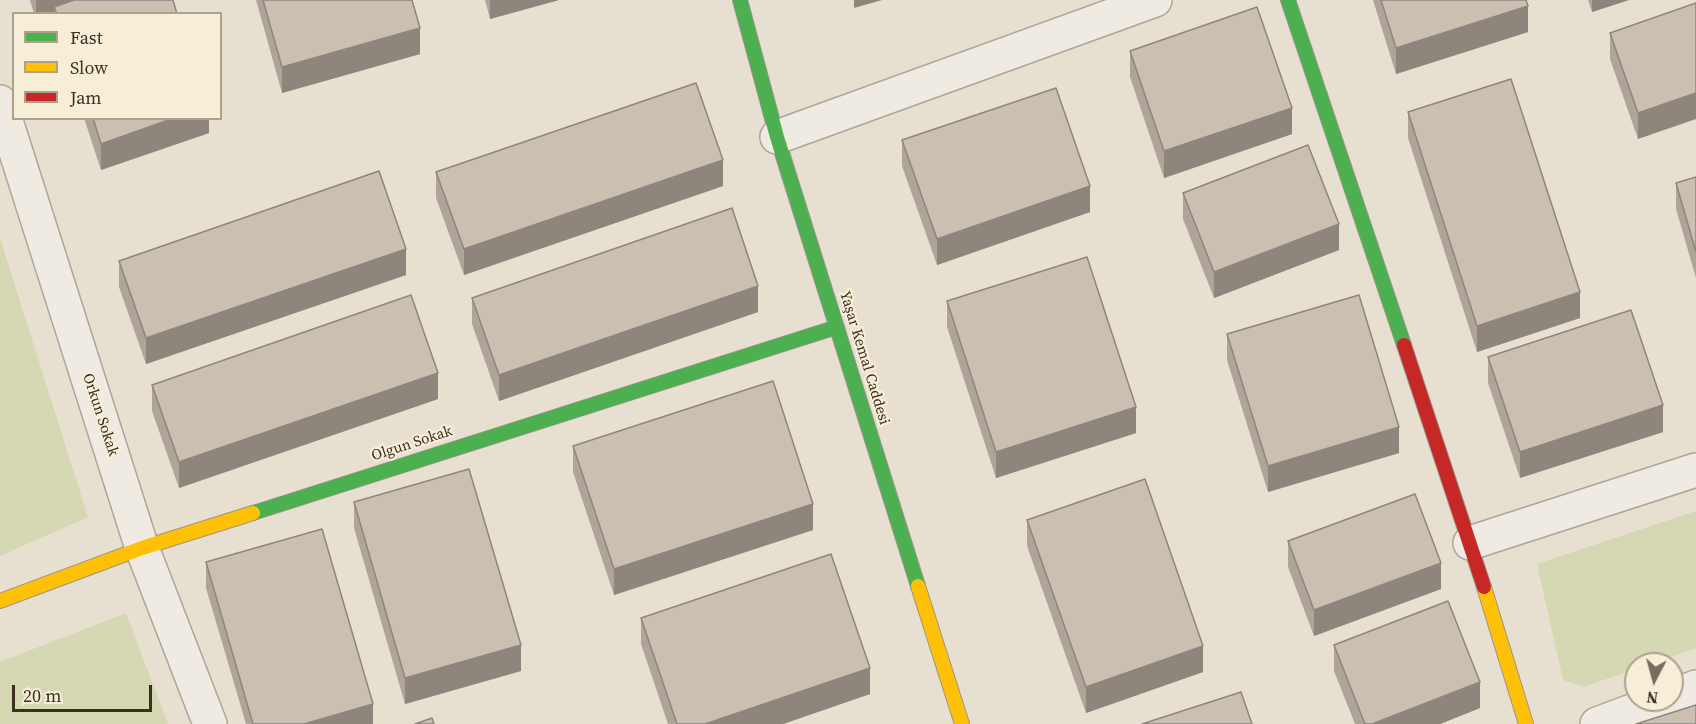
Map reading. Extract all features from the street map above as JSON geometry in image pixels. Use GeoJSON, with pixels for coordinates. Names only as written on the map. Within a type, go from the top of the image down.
{"type":"FeatureCollection","features":[{"type":"Feature","properties":{"kind":"street","name":"Yaşar Kemal Caddesi"},"geometry":{"type":"LineString","coordinates":[[740,0],[777,137],[962,724]]}},
{"type":"Feature","properties":{"kind":"street"},"geometry":{"type":"LineString","coordinates":[[777,137],[1155,0]]}},
{"type":"Feature","properties":{"kind":"street"},"geometry":{"type":"LineString","coordinates":[[1288,0],[1470,543],[1526,724]]}},
{"type":"Feature","properties":{"kind":"street","name":"Orkun Sokak"},"geometry":{"type":"LineString","coordinates":[[0,102],[142,548],[210,724]]}},
{"type":"Feature","properties":{"kind":"street","name":"Olgun Sokak"},"geometry":{"type":"LineString","coordinates":[[0,601],[142,548],[837,327]]}},
{"type":"Feature","properties":{"kind":"street"},"geometry":{"type":"LineString","coordinates":[[1470,543],[1696,470]]}},
{"type":"Feature","properties":{"kind":"street"},"geometry":{"type":"LineString","coordinates":[[1597,724],[1630,712]]}},
{"type":"Feature","properties":{"kind":"green space"},"geometry":{"type":"Polygon","coordinates":[[[0,238],[88,517],[0,556],[0,238]]]}},
{"type":"Feature","properties":{"kind":"green space"},"geometry":{"type":"Polygon","coordinates":[[[1696,511],[1696,648],[1684,652],[1624,652],[1624,673],[1583,687],[1563,680],[1537,564],[1696,511]]]}},
{"type":"Feature","properties":{"kind":"green space"},"geometry":{"type":"Polygon","coordinates":[[[126,613],[168,724],[0,724],[0,662],[126,613]]]}},
{"type":"Feature","properties":{"kind":"building"},"geometry":{"type":"Polygon","coordinates":[[[74,0],[173,0],[176,12],[56,12],[54,7],[74,0]]]}},
{"type":"Feature","properties":{"kind":"building"},"geometry":{"type":"Polygon","coordinates":[[[263,0],[412,0],[420,28],[282,67],[263,0]]]}},
{"type":"Feature","properties":{"kind":"building"},"geometry":{"type":"Polygon","coordinates":[[[1381,0],[1526,0],[1528,6],[1396,48],[1381,0]]]}},
{"type":"Feature","properties":{"kind":"building"},"geometry":{"type":"Polygon","coordinates":[[[1696,3],[1696,93],[1638,113],[1610,33],[1696,3]]]}},
{"type":"Feature","properties":{"kind":"building"},"geometry":{"type":"Polygon","coordinates":[[[1257,7],[1292,108],[1164,151],[1130,51],[1257,7]]]}},
{"type":"Feature","properties":{"kind":"building"},"geometry":{"type":"Polygon","coordinates":[[[1511,79],[1580,292],[1477,326],[1408,112],[1511,79]]]}},
{"type":"Feature","properties":{"kind":"building"},"geometry":{"type":"Polygon","coordinates":[[[696,83],[723,160],[464,249],[436,172],[696,83]]]}},
{"type":"Feature","properties":{"kind":"building"},"geometry":{"type":"Polygon","coordinates":[[[1056,88],[1090,186],[937,239],[902,140],[1056,88]]]}},
{"type":"Feature","properties":{"kind":"building"},"geometry":{"type":"Polygon","coordinates":[[[94,120],[168,120],[101,144],[94,120]]]}},
{"type":"Feature","properties":{"kind":"building"},"geometry":{"type":"Polygon","coordinates":[[[1308,145],[1339,224],[1214,272],[1183,193],[1308,145]]]}},
{"type":"Feature","properties":{"kind":"building"},"geometry":{"type":"Polygon","coordinates":[[[379,171],[406,249],[146,338],[119,261],[379,171]]]}},
{"type":"Feature","properties":{"kind":"building"},"geometry":{"type":"Polygon","coordinates":[[[1696,177],[1696,252],[1676,183],[1696,177]]]}},
{"type":"Feature","properties":{"kind":"building"},"geometry":{"type":"Polygon","coordinates":[[[732,208],[758,286],[499,375],[472,298],[732,208]]]}},
{"type":"Feature","properties":{"kind":"building"},"geometry":{"type":"Polygon","coordinates":[[[1087,257],[1136,407],[996,452],[947,301],[1087,257]]]}},
{"type":"Feature","properties":{"kind":"building"},"geometry":{"type":"Polygon","coordinates":[[[411,295],[438,373],[179,462],[152,385],[411,295]]]}},
{"type":"Feature","properties":{"kind":"building"},"geometry":{"type":"Polygon","coordinates":[[[1359,295],[1399,427],[1268,466],[1227,334],[1359,295]]]}},
{"type":"Feature","properties":{"kind":"building"},"geometry":{"type":"Polygon","coordinates":[[[1631,310],[1663,405],[1520,452],[1488,357],[1631,310]]]}},
{"type":"Feature","properties":{"kind":"building"},"geometry":{"type":"Polygon","coordinates":[[[773,381],[813,504],[614,569],[573,446],[773,381]]]}},
{"type":"Feature","properties":{"kind":"building"},"geometry":{"type":"Polygon","coordinates":[[[469,469],[521,645],[405,678],[354,502],[469,469]]]}},
{"type":"Feature","properties":{"kind":"building"},"geometry":{"type":"Polygon","coordinates":[[[1145,479],[1203,646],[1086,687],[1027,520],[1145,479]]]}},
{"type":"Feature","properties":{"kind":"building"},"geometry":{"type":"Polygon","coordinates":[[[1415,494],[1441,563],[1314,610],[1288,541],[1415,494]]]}},
{"type":"Feature","properties":{"kind":"building"},"geometry":{"type":"Polygon","coordinates":[[[322,529],[373,704],[304,724],[253,724],[206,562],[322,529]]]}},
{"type":"Feature","properties":{"kind":"building"},"geometry":{"type":"Polygon","coordinates":[[[831,554],[870,668],[705,724],[677,724],[641,618],[831,554]]]}},
{"type":"Feature","properties":{"kind":"building"},"geometry":{"type":"Polygon","coordinates":[[[1448,601],[1480,682],[1372,724],[1365,724],[1334,645],[1448,601]]]}},
{"type":"Feature","properties":{"kind":"building"},"geometry":{"type":"Polygon","coordinates":[[[1241,692],[1252,724],[1142,724],[1241,692]]]}},
{"type":"Feature","properties":{"kind":"building"},"geometry":{"type":"Polygon","coordinates":[[[1696,705],[1696,724],[1636,724],[1674,712],[1684,712],[1684,709],[1696,705]]]}},
{"type":"Feature","properties":{"kind":"building"},"geometry":{"type":"Polygon","coordinates":[[[432,718],[434,724],[415,724],[432,718]]]}},
{"type":"Feature","properties":{"kind":"traffic: fast"},"geometry":{"type":"LineString","coordinates":[[740,0],[777,137],[918,586]]}},
{"type":"Feature","properties":{"kind":"traffic: fast"},"geometry":{"type":"LineString","coordinates":[[1288,0],[1404,345]]}},
{"type":"Feature","properties":{"kind":"traffic: fast"},"geometry":{"type":"LineString","coordinates":[[253,513],[837,327]]}},
{"type":"Feature","properties":{"kind":"traffic: slow"},"geometry":{"type":"LineString","coordinates":[[0,601],[142,548],[253,513]]}},
{"type":"Feature","properties":{"kind":"traffic: slow"},"geometry":{"type":"LineString","coordinates":[[918,586],[962,724]]}},
{"type":"Feature","properties":{"kind":"traffic: slow"},"geometry":{"type":"LineString","coordinates":[[1484,587],[1526,724]]}},
{"type":"Feature","properties":{"kind":"traffic: jam"},"geometry":{"type":"LineString","coordinates":[[1404,345],[1484,587]]}}]}
